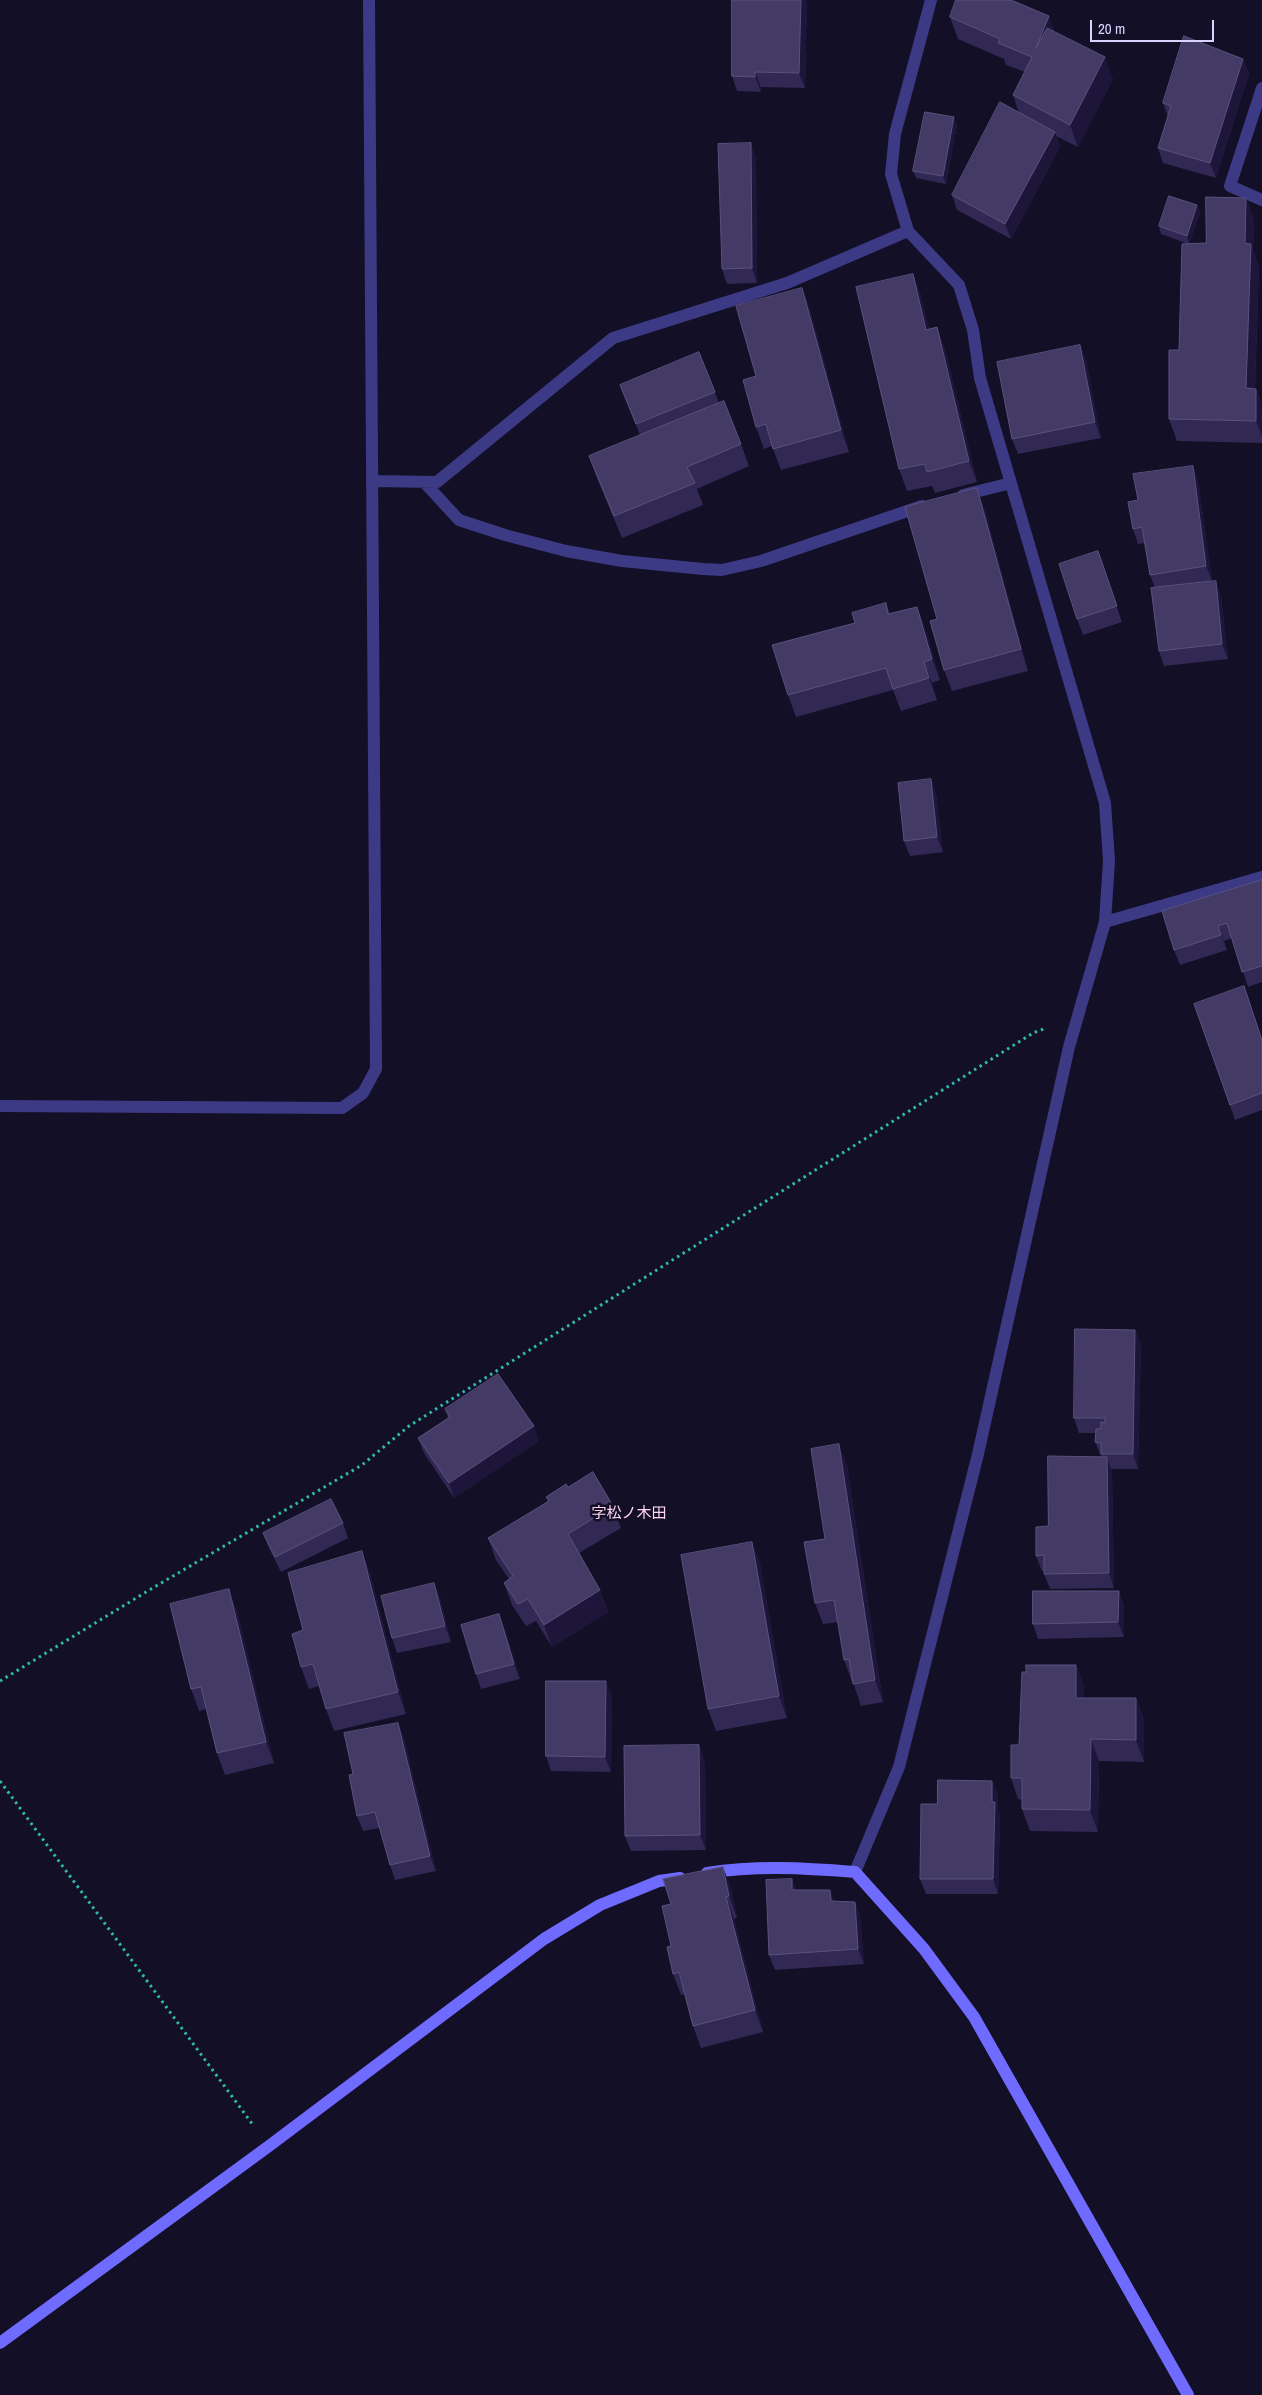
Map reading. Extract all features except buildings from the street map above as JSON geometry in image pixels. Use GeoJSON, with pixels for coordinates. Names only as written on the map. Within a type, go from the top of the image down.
{"type":"FeatureCollection","features":[{"type":"Feature","properties":{"kind":"street"},"geometry":{"type":"LineString","coordinates":[[0,1106],[342,1108],[364,1094],[376,1069],[369,0]]}},
{"type":"Feature","properties":{"kind":"street"},"geometry":{"type":"LineString","coordinates":[[855,1872],[899,1767],[978,1454],[1075,1025],[1105,922],[1109,861],[1105,803],[980,378],[972,330],[959,285],[908,231],[891,174],[895,134],[931,0]]}},
{"type":"Feature","properties":{"kind":"street"},"geometry":{"type":"LineString","coordinates":[[1262,88],[1230,186],[1262,200]]}},
{"type":"Feature","properties":{"kind":"street"},"geometry":{"type":"LineString","coordinates":[[372,481],[437,482],[613,338],[787,283],[908,231]]}},
{"type":"Feature","properties":{"kind":"street"},"geometry":{"type":"LineString","coordinates":[[424,482],[459,520],[505,535],[566,551],[622,561],[712,570],[722,570],[762,561],[930,503]]}},
{"type":"Feature","properties":{"kind":"street"},"geometry":{"type":"LineString","coordinates":[[948,499],[1011,482]]}},
{"type":"Feature","properties":{"kind":"street"},"geometry":{"type":"LineString","coordinates":[[1105,922],[1262,877]]}},
{"type":"Feature","properties":{"kind":"street"},"geometry":{"type":"LineString","coordinates":[[0,2342],[269,2146],[544,1939],[600,1905],[659,1881],[734,1869],[804,1868],[855,1872],[924,1948],[974,2017],[1188,2395]]}},
{"type":"Feature","properties":{"kind":"path"},"geometry":{"type":"LineString","coordinates":[[0,1682],[150,1589],[362,1465],[409,1426],[1033,1033],[1054,1024],[1075,1025]]}},
{"type":"Feature","properties":{"kind":"path"},"geometry":{"type":"LineString","coordinates":[[0,1781],[269,2146]]}},
{"type":"Feature","properties":{"kind":"district","name":"字松ノ木田"},"geometry":{"type":"Point","coordinates":[629,1514]}}]}
